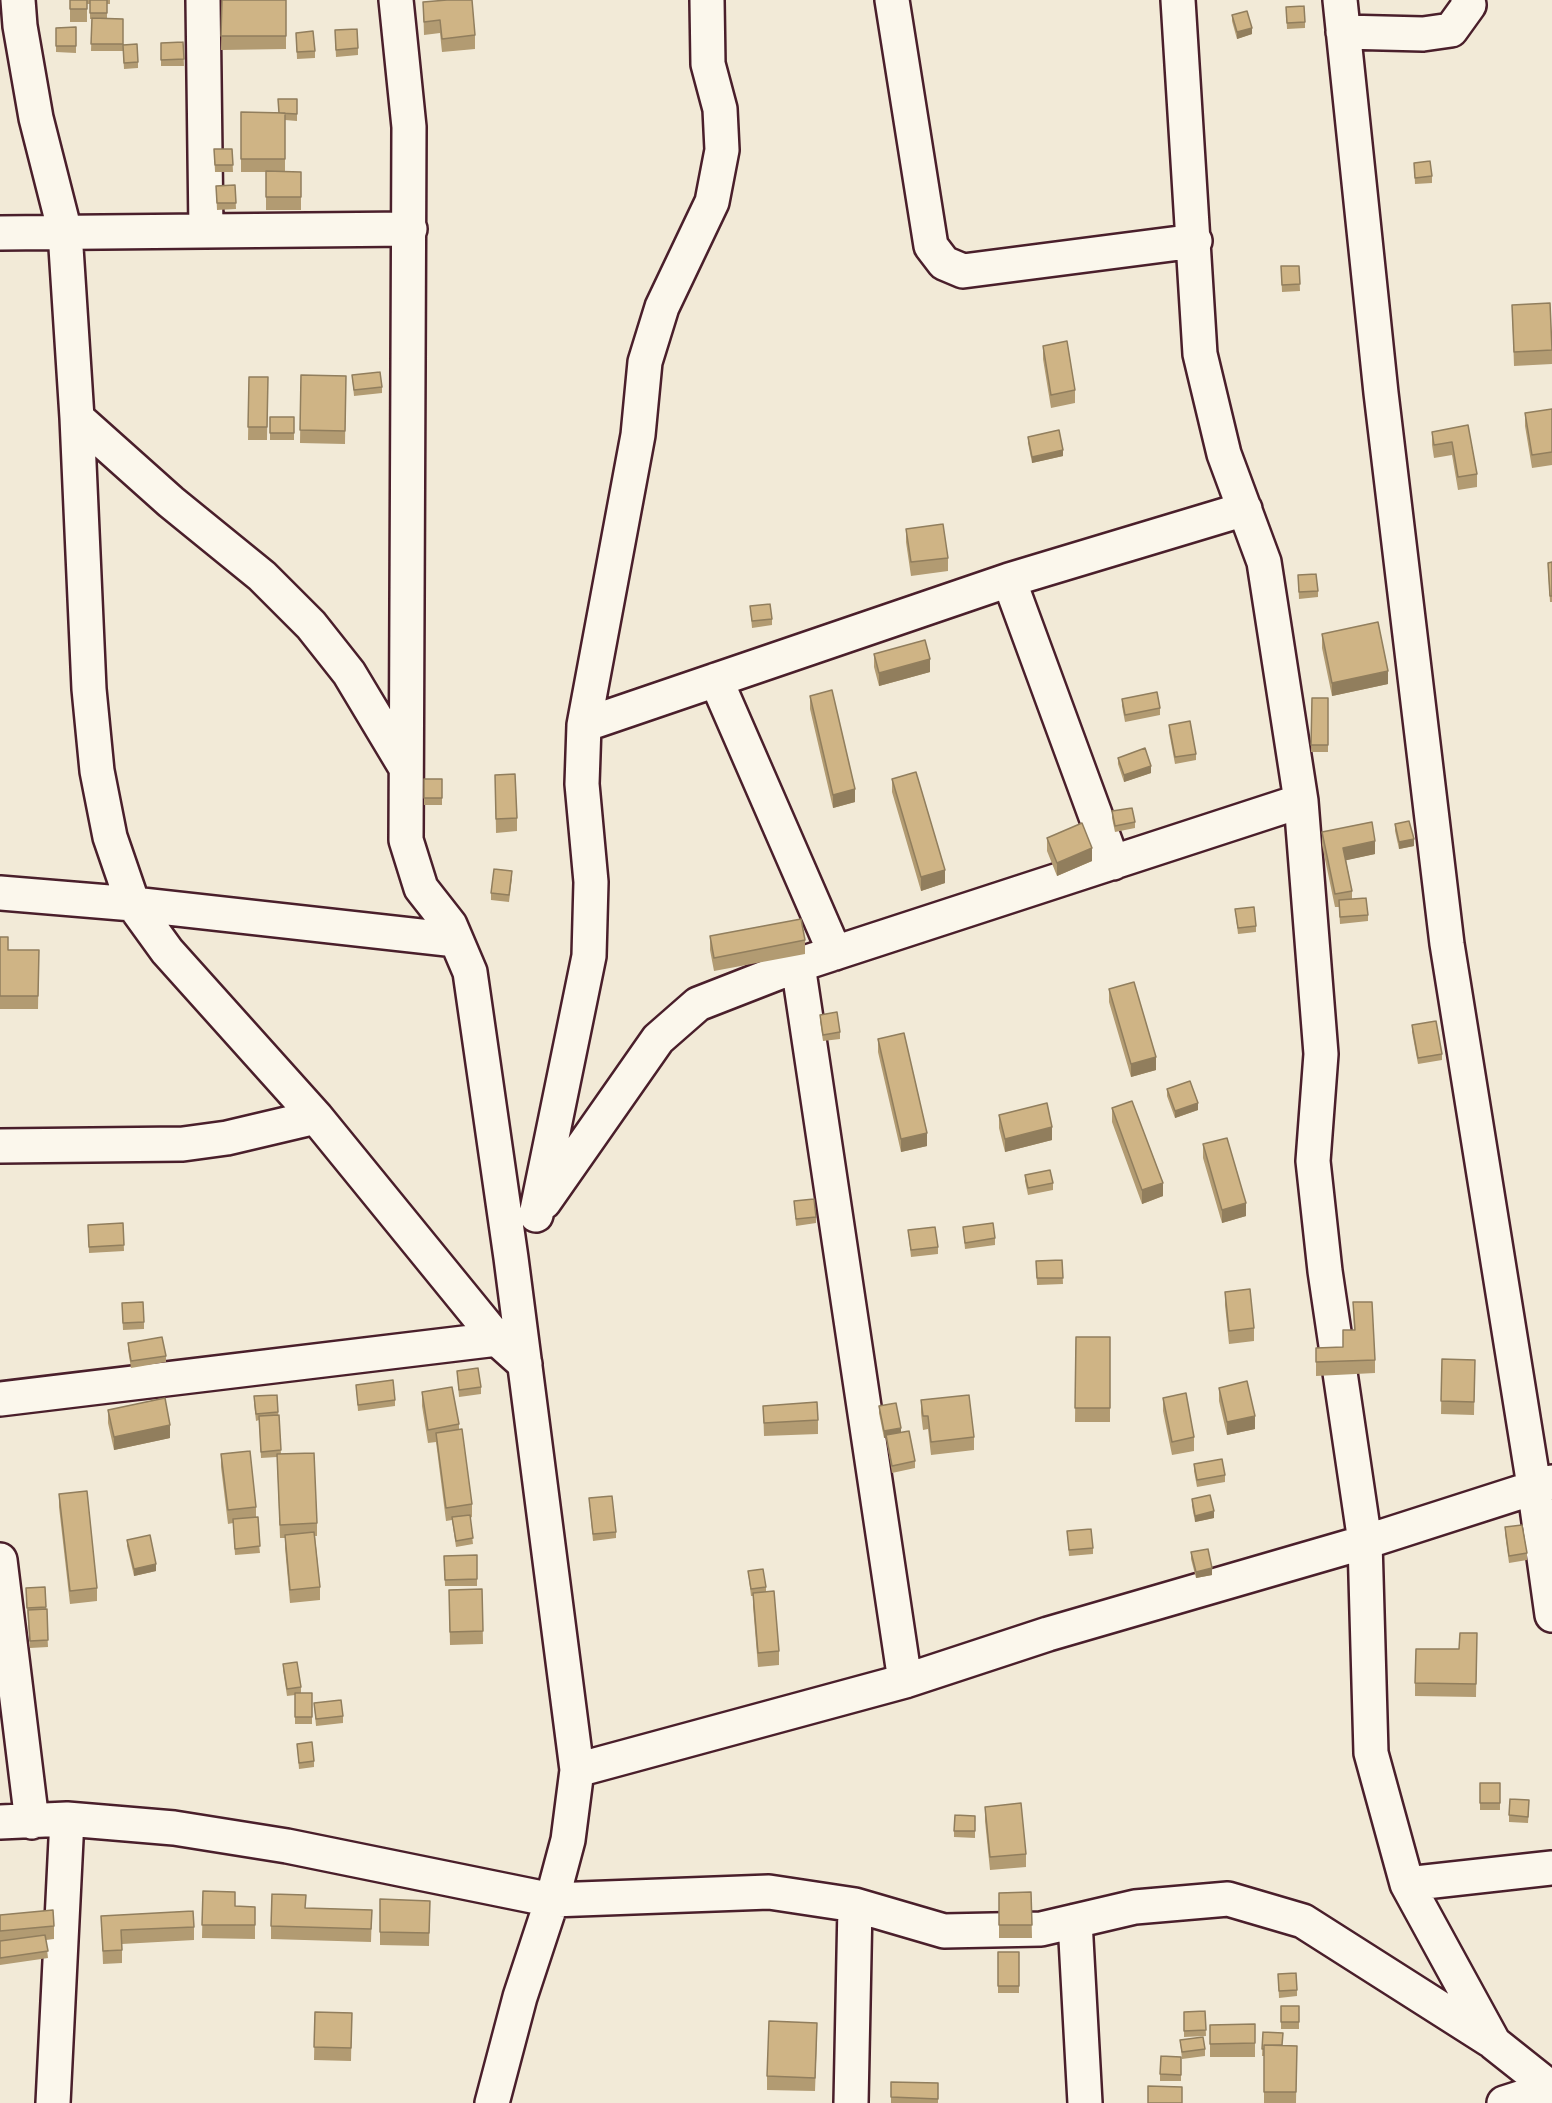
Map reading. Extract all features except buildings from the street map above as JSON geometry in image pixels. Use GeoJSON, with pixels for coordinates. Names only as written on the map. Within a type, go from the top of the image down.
{"type":"FeatureCollection","features":[{"type":"Feature","properties":{"kind":"street"},"geometry":{"type":"LineString","coordinates":[[2,0],[19,13],[36,118],[65,232],[77,418],[89,689],[97,771],[110,837],[133,904],[167,951],[316,1117],[497,1340],[525,1364]]}},
{"type":"Feature","properties":{"kind":"street"},"geometry":{"type":"LineString","coordinates":[[203,0],[207,231]]}},
{"type":"Feature","properties":{"kind":"street"},"geometry":{"type":"LineString","coordinates":[[396,0],[410,127],[406,840],[421,888],[450,925],[470,972],[511,1258],[577,1770],[568,1840],[552,1900],[520,1997],[492,2103]]}},
{"type":"Feature","properties":{"kind":"street"},"geometry":{"type":"LineString","coordinates":[[536,1215],[589,956],[591,882],[582,784],[585,725],[638,435],[645,362],[662,307],[712,202],[722,150],[720,109],[708,64],[707,0]]}},
{"type":"Feature","properties":{"kind":"street"},"geometry":{"type":"LineString","coordinates":[[892,0],[931,246],[944,263],[963,271],[1195,241]]}},
{"type":"Feature","properties":{"kind":"street"},"geometry":{"type":"LineString","coordinates":[[1178,0],[1195,241],[1200,354],[1224,454],[1264,562],[1301,801],[1321,1054],[1313,1161],[1325,1271],[1365,1542],[1371,1753],[1407,1884],[1494,2043]]}},
{"type":"Feature","properties":{"kind":"street"},"geometry":{"type":"LineString","coordinates":[[1468,0],[1469,5],[1451,30],[1423,34],[1342,16],[1381,393],[1448,944],[1543,1484],[1552,1615]]}},
{"type":"Feature","properties":{"kind":"street"},"geometry":{"type":"LineString","coordinates":[[0,232],[410,229]]}},
{"type":"Feature","properties":{"kind":"street"},"geometry":{"type":"LineString","coordinates":[[77,418],[171,501],[262,576],[311,625],[349,672],[406,768]]}},
{"type":"Feature","properties":{"kind":"street"},"geometry":{"type":"LineString","coordinates":[[585,725],[1009,580],[1245,509]]}},
{"type":"Feature","properties":{"kind":"street"},"geometry":{"type":"LineString","coordinates":[[1009,580],[1113,863]]}},
{"type":"Feature","properties":{"kind":"street"},"geometry":{"type":"LineString","coordinates":[[716,680],[836,953]]}},
{"type":"Feature","properties":{"kind":"street"},"geometry":{"type":"LineString","coordinates":[[511,1258],[536,1215],[658,1039],[698,1004],[798,965],[1301,801]]}},
{"type":"Feature","properties":{"kind":"street"},"geometry":{"type":"LineString","coordinates":[[0,893],[133,904],[456,940]]}},
{"type":"Feature","properties":{"kind":"street"},"geometry":{"type":"LineString","coordinates":[[798,965],[905,1681]]}},
{"type":"Feature","properties":{"kind":"street"},"geometry":{"type":"LineString","coordinates":[[0,1146],[183,1144],[227,1138],[316,1117]]}},
{"type":"Feature","properties":{"kind":"street"},"geometry":{"type":"LineString","coordinates":[[0,1399],[497,1340]]}},
{"type":"Feature","properties":{"kind":"street"},"geometry":{"type":"LineString","coordinates":[[577,1770],[905,1681],[1048,1634],[1365,1542],[1543,1484]]}},
{"type":"Feature","properties":{"kind":"street"},"geometry":{"type":"LineString","coordinates":[[0,1560],[32,1822]]}},
{"type":"Feature","properties":{"kind":"street"},"geometry":{"type":"LineString","coordinates":[[53,2103],[67,1819]]}},
{"type":"Feature","properties":{"kind":"street"},"geometry":{"type":"LineString","coordinates":[[0,1822],[67,1819],[163,1827],[287,1846],[552,1900],[769,1892],[855,1905],[944,1931],[1041,1929],[1136,1907],[1227,1899],[1303,1921],[1494,2043],[1551,2088]]}},
{"type":"Feature","properties":{"kind":"street"},"geometry":{"type":"LineString","coordinates":[[1407,1884],[1552,1868]]}},
{"type":"Feature","properties":{"kind":"street"},"geometry":{"type":"LineString","coordinates":[[851,2103],[855,1905]]}},
{"type":"Feature","properties":{"kind":"street"},"geometry":{"type":"LineString","coordinates":[[1075,1921],[1085,2103]]}},
{"type":"Feature","properties":{"kind":"street"},"geometry":{"type":"LineString","coordinates":[[1504,2103],[1551,2088]]}}]}
